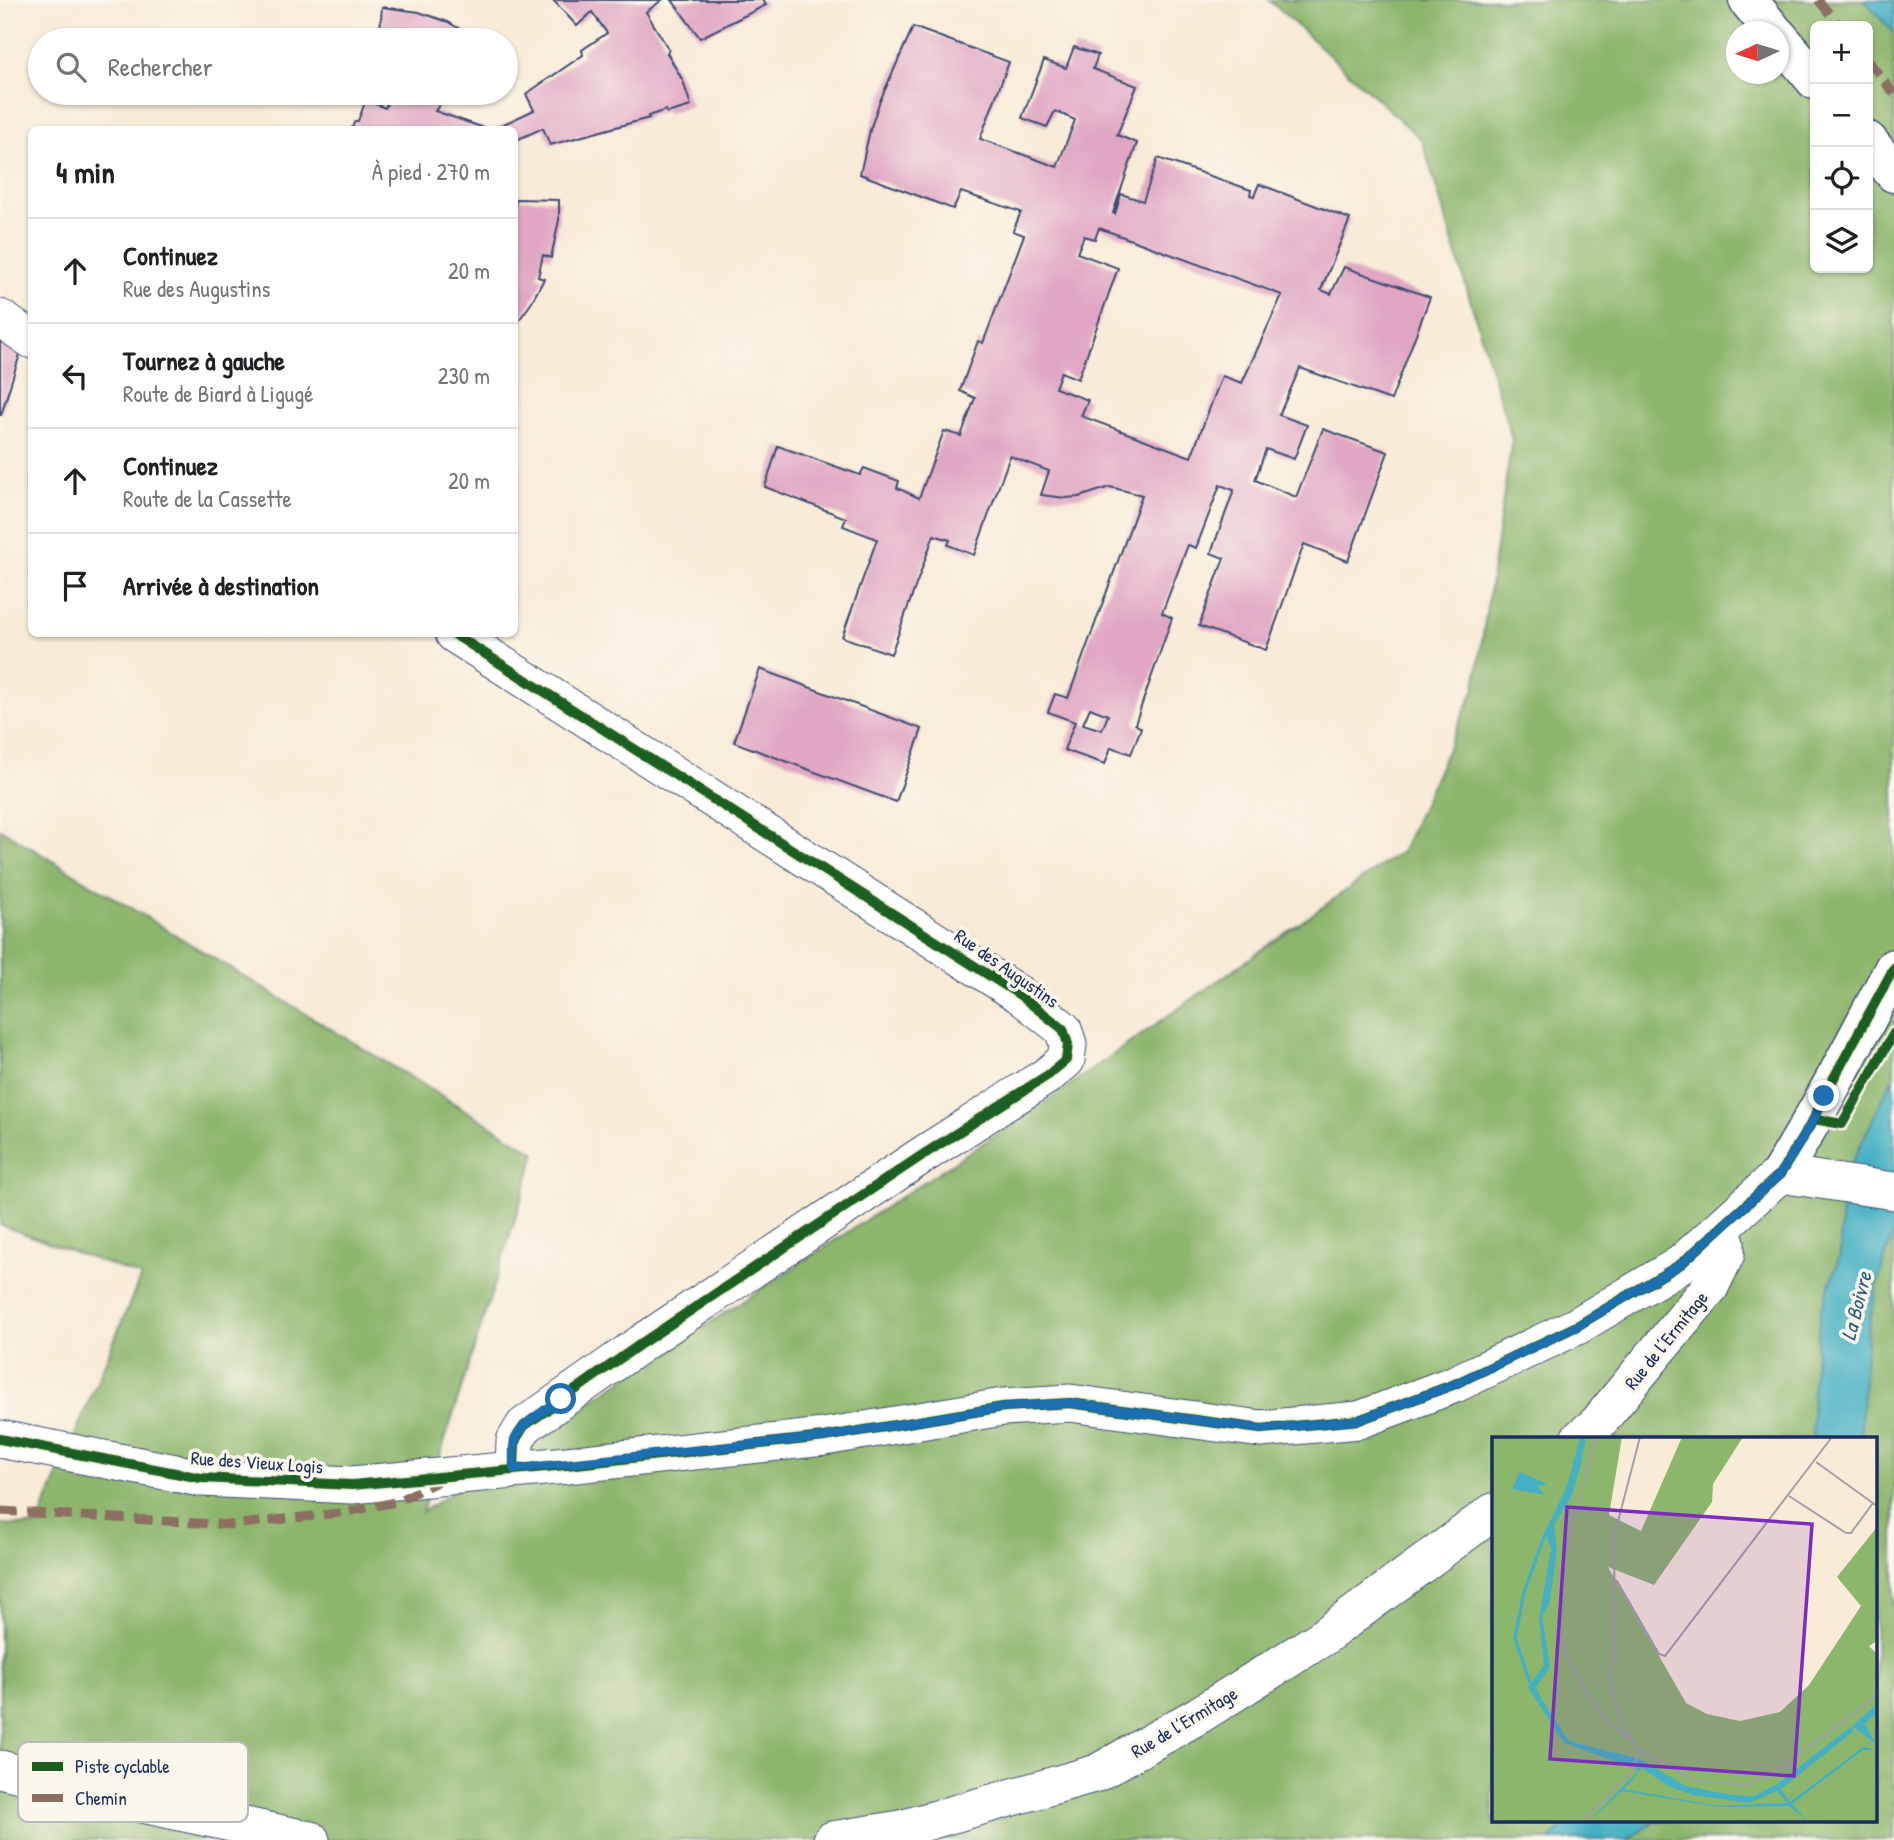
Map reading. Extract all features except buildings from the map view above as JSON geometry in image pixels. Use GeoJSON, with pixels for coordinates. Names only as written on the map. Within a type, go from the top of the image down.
{"type":"FeatureCollection","features":[{"type":"Feature","properties":{"kind":"street"},"geometry":{"type":"LineString","coordinates":[[1748,0],[1765,21]]}},
{"type":"Feature","properties":{"kind":"street"},"geometry":{"type":"LineString","coordinates":[[1789,48],[1810,74]]}},
{"type":"Feature","properties":{"kind":"street"},"geometry":{"type":"LineString","coordinates":[[1873,147],[1894,173]]}},
{"type":"Feature","properties":{"kind":"street"},"geometry":{"type":"LineString","coordinates":[[0,318],[28,337]]}},
{"type":"Feature","properties":{"kind":"street","name":"Rue des Augustins"},"geometry":{"type":"LineString","coordinates":[[459,637],[1020,995],[1063,1029],[1068,1044],[1066,1060],[1048,1075],[770,1257],[524,1426],[515,1441],[514,1469]]}},
{"type":"Feature","properties":{"kind":"street"},"geometry":{"type":"LineString","coordinates":[[1894,968],[1814,1119],[1780,1174],[1894,1191]]}},
{"type":"Feature","properties":{"kind":"street","name":"Rue des Vieux Logis"},"geometry":{"type":"LineString","coordinates":[[0,1439],[201,1478],[352,1485],[824,1437],[1003,1407],[1070,1403],[1261,1429],[1359,1420],[1455,1384],[1577,1326],[1681,1264],[1780,1174]]}},
{"type":"Feature","properties":{"kind":"street","name":"Rue de l’Ermitage"},"geometry":{"type":"LineString","coordinates":[[1581,1437],[1597,1424],[1710,1287],[1726,1254],[1726,1242],[1720,1229]]}},
{"type":"Feature","properties":{"kind":"street","name":"Rue de l’Ermitage"},"geometry":{"type":"LineString","coordinates":[[832,1840],[901,1829],[1097,1773],[1199,1715],[1322,1638],[1492,1513]]}},
{"type":"Feature","properties":{"kind":"street"},"geometry":{"type":"LineString","coordinates":[[0,1769],[18,1774]]}},
{"type":"Feature","properties":{"kind":"street"},"geometry":{"type":"LineString","coordinates":[[226,1822],[311,1840]]}},
{"type":"Feature","properties":{"kind":"green space"},"geometry":{"type":"Polygon","coordinates":[[[1269,0],[1894,0],[1894,1840],[0,1840],[0,1524],[37,1526],[141,1276],[0,1225],[0,829],[536,1153],[422,1512],[1053,1097],[1402,851],[1475,688],[1512,439],[1422,140],[1269,0]]]}},
{"type":"Feature","properties":{"kind":"water"},"geometry":{"type":"Polygon","coordinates":[[[1864,0],[1894,0],[1894,33],[1864,0]]]}},
{"type":"Feature","properties":{"kind":"water","name":"La Boivre"},"geometry":{"type":"Polygon","coordinates":[[[1894,1075],[1894,1231],[1881,1271],[1867,1334],[1860,1437],[1812,1437],[1813,1383],[1820,1313],[1840,1255],[1842,1197],[1850,1167],[1894,1075]]]}},
{"type":"Feature","properties":{"kind":"water"},"geometry":{"type":"Polygon","coordinates":[[[1569,1822],[1654,1822],[1627,1840],[1549,1840],[1569,1822]]]}},
{"type":"Feature","properties":{"kind":"marked path"},"geometry":{"type":"LineString","coordinates":[[1818,0],[1836,21]]}},
{"type":"Feature","properties":{"kind":"marked path"},"geometry":{"type":"LineString","coordinates":[[1873,67],[1894,94]]}},
{"type":"Feature","properties":{"kind":"marked path"},"geometry":{"type":"LineString","coordinates":[[0,1511],[232,1525],[347,1512],[395,1502],[435,1483],[436,1480]]}},
{"type":"Feature","properties":{"kind":"cycle path"},"geometry":{"type":"LineString","coordinates":[[459,637],[1020,995],[1063,1029],[1068,1044],[1066,1060],[1048,1075],[921,1156],[642,1343],[524,1426],[515,1441],[514,1469]]}},
{"type":"Feature","properties":{"kind":"cycle path"},"geometry":{"type":"LineString","coordinates":[[0,1439],[201,1478],[352,1485],[824,1437],[1003,1407],[1070,1403],[1261,1429],[1359,1420],[1455,1384],[1577,1326],[1681,1264],[1780,1174],[1814,1119],[1894,968]]}},
{"type":"Feature","properties":{"kind":"cycle path"},"geometry":{"type":"LineString","coordinates":[[1814,1119],[1842,1124],[1894,1033]]}},
{"type":"Feature","properties":{"kind":"route"},"geometry":{"type":"LineString","coordinates":[[561,1399],[524,1426],[518,1434],[514,1449],[514,1469],[824,1437],[1003,1407],[1070,1403],[1261,1429],[1359,1420],[1455,1384],[1577,1326],[1681,1264],[1780,1174],[1814,1119],[1824,1096]]}}]}
